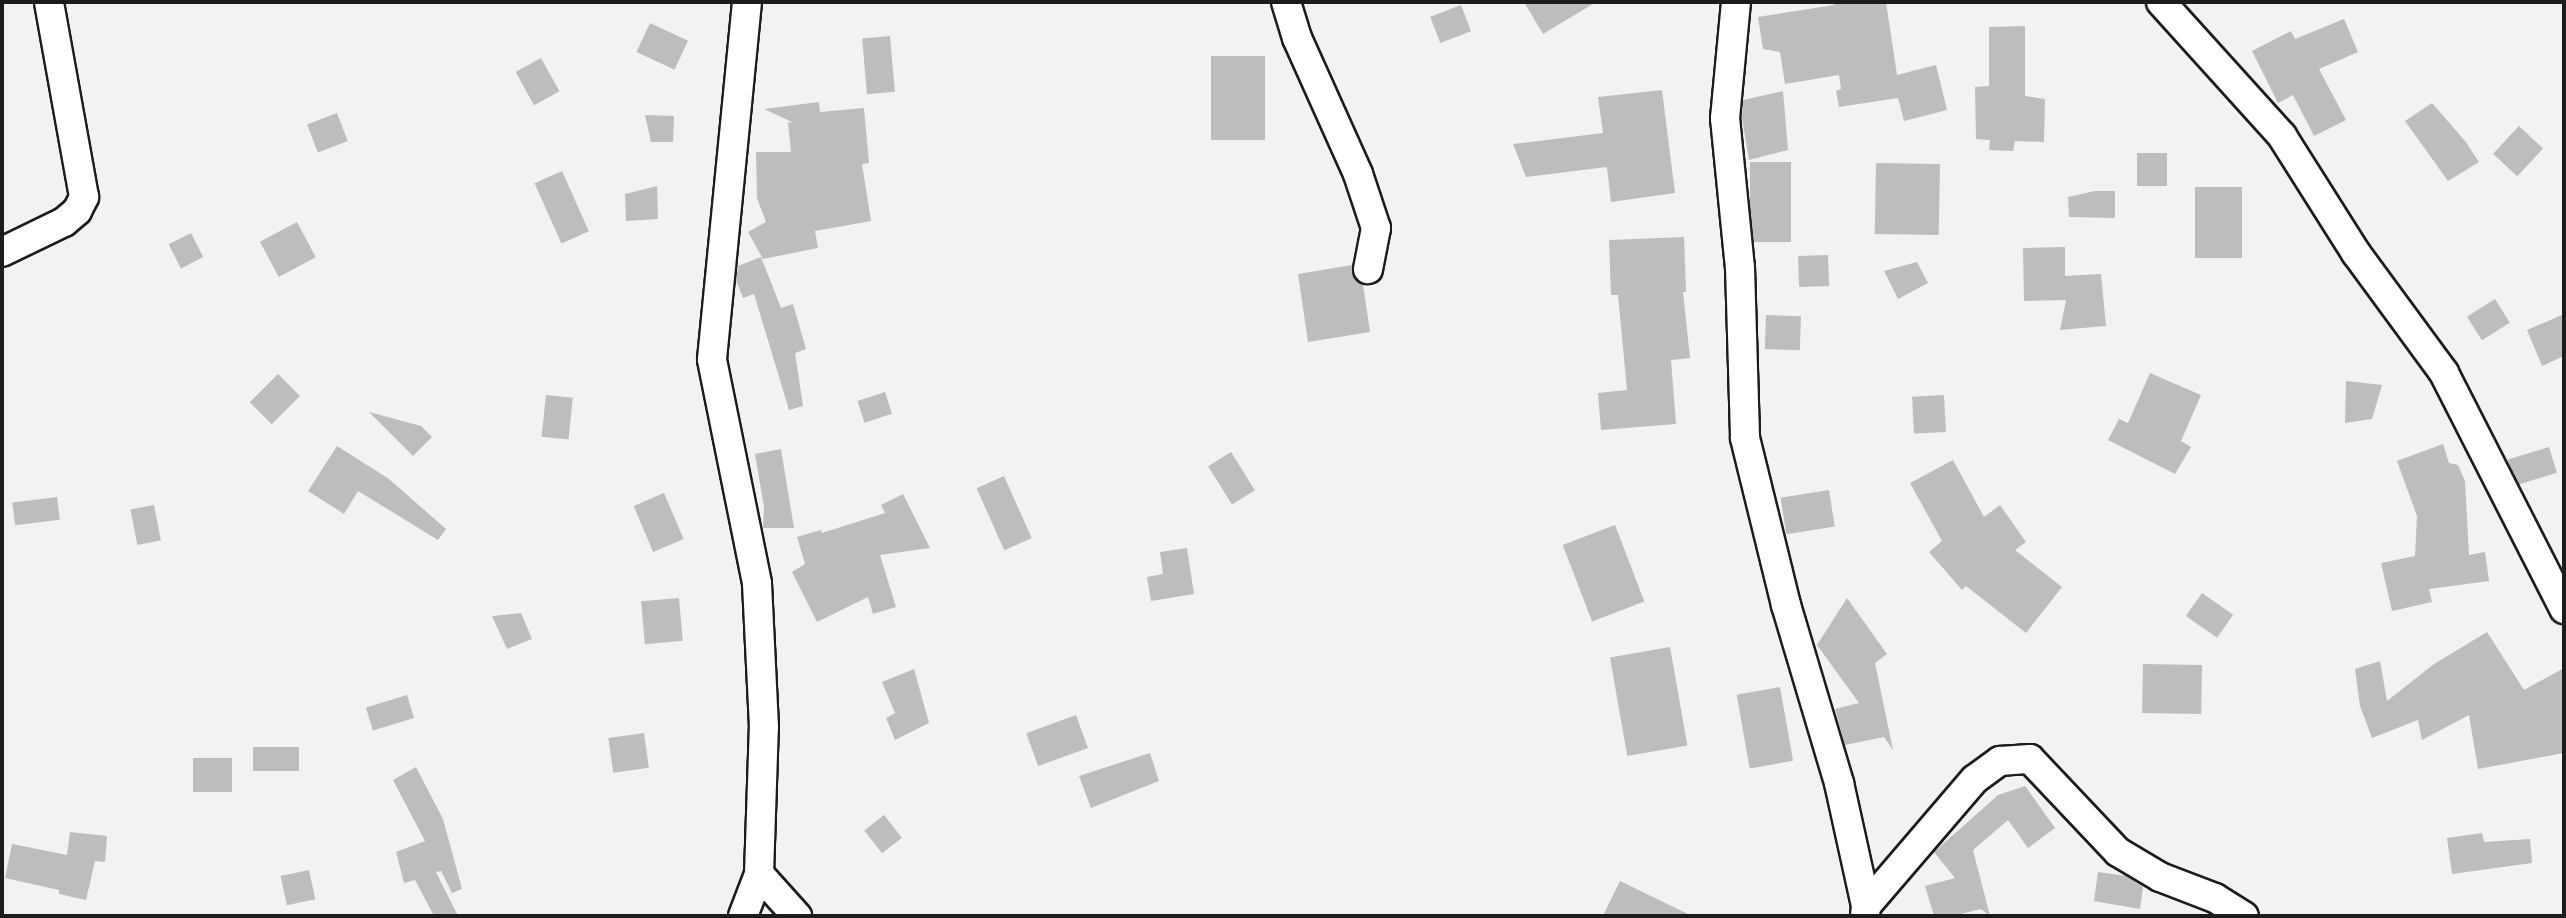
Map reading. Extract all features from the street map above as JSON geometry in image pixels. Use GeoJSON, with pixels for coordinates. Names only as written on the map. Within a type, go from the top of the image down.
{"type":"FeatureCollection","features":[{"type":"Feature","properties":{"kind":"street"},"geometry":{"type":"LineString","coordinates":[[2,252],[64,222],[77,211],[84,197],[49,2]]}},
{"type":"Feature","properties":{"kind":"street"},"geometry":{"type":"LineString","coordinates":[[743,916],[759,874],[764,727],[757,583],[712,359],[747,2]]}},
{"type":"Feature","properties":{"kind":"street"},"geometry":{"type":"LineString","coordinates":[[1286,2],[1297,38],[1358,174],[1376,229],[1368,270]]}},
{"type":"Feature","properties":{"kind":"street"},"geometry":{"type":"LineString","coordinates":[[1735,2],[1725,118],[1740,267],[1745,438],[1786,605],[1839,783],[1866,911]]}},
{"type":"Feature","properties":{"kind":"street"},"geometry":{"type":"LineString","coordinates":[[2161,2],[2282,136],[2356,253],[2444,373],[2564,609]]}},
{"type":"Feature","properties":{"kind":"street"},"geometry":{"type":"LineString","coordinates":[[1866,911],[1975,779],[2000,761],[2030,759],[2118,852],[2160,877],[2215,898],[2244,916]]}},
{"type":"Feature","properties":{"kind":"street"},"geometry":{"type":"LineString","coordinates":[[759,874],[797,916]]}},
{"type":"Feature","properties":{"kind":"building"},"geometry":{"type":"Polygon","coordinates":[[[1524,2],[1596,2],[1543,34],[1524,2]]]}},
{"type":"Feature","properties":{"kind":"building"},"geometry":{"type":"Polygon","coordinates":[[[1833,2],[1886,2],[1897,75],[1936,65],[1947,110],[1904,121],[1898,98],[1839,107],[1836,91],[1841,89],[1839,75],[1785,84],[1780,52],[1763,49],[1758,17],[1834,5],[1833,2]]]}},
{"type":"Feature","properties":{"kind":"building"},"geometry":{"type":"Polygon","coordinates":[[[1461,5],[1471,31],[1440,43],[1430,17],[1461,5]]]}},
{"type":"Feature","properties":{"kind":"building"},"geometry":{"type":"Polygon","coordinates":[[[2344,19],[2358,52],[2319,69],[2346,120],[2314,136],[2293,95],[2278,103],[2252,51],[2291,31],[2295,39],[2344,19]]]}},
{"type":"Feature","properties":{"kind":"building"},"geometry":{"type":"Polygon","coordinates":[[[650,23],[688,41],[675,70],[636,52],[650,23]]]}},
{"type":"Feature","properties":{"kind":"building"},"geometry":{"type":"Polygon","coordinates":[[[2025,26],[2025,96],[2045,99],[2044,142],[2015,141],[2013,151],[1989,150],[1990,140],[1976,139],[1975,87],[1989,86],[1989,27],[2025,26]]]}},
{"type":"Feature","properties":{"kind":"building"},"geometry":{"type":"Polygon","coordinates":[[[890,36],[895,92],[867,94],[862,38],[890,36]]]}},
{"type":"Feature","properties":{"kind":"building"},"geometry":{"type":"Polygon","coordinates":[[[1211,56],[1265,56],[1265,140],[1211,140],[1211,56]]]}},
{"type":"Feature","properties":{"kind":"building"},"geometry":{"type":"Polygon","coordinates":[[[541,58],[559,91],[534,105],[516,72],[541,58]]]}},
{"type":"Feature","properties":{"kind":"building"},"geometry":{"type":"Polygon","coordinates":[[[1662,90],[1675,193],[1611,202],[1607,167],[1526,177],[1513,144],[1603,133],[1598,97],[1662,90]]]}},
{"type":"Feature","properties":{"kind":"building"},"geometry":{"type":"Polygon","coordinates":[[[1783,91],[1788,150],[1749,160],[1742,118],[1743,100],[1783,91]]]}},
{"type":"Feature","properties":{"kind":"building"},"geometry":{"type":"Polygon","coordinates":[[[819,102],[820,112],[864,108],[869,163],[862,164],[871,221],[815,231],[818,248],[763,259],[748,232],[766,222],[757,198],[756,152],[791,152],[788,122],[794,123],[764,109],[819,102]]]}},
{"type":"Feature","properties":{"kind":"building"},"geometry":{"type":"Polygon","coordinates":[[[2432,103],[2465,141],[2479,162],[2448,181],[2405,121],[2432,103]]]}},
{"type":"Feature","properties":{"kind":"building"},"geometry":{"type":"Polygon","coordinates":[[[337,113],[348,141],[318,152],[307,124],[337,113]]]}},
{"type":"Feature","properties":{"kind":"building"},"geometry":{"type":"Polygon","coordinates":[[[645,115],[674,116],[673,142],[651,142],[645,115]]]}},
{"type":"Feature","properties":{"kind":"building"},"geometry":{"type":"Polygon","coordinates":[[[2519,126],[2543,149],[2517,176],[2493,154],[2519,126]]]}},
{"type":"Feature","properties":{"kind":"building"},"geometry":{"type":"Polygon","coordinates":[[[2137,153],[2167,153],[2167,186],[2137,186],[2137,153]]]}},
{"type":"Feature","properties":{"kind":"building"},"geometry":{"type":"Polygon","coordinates":[[[1750,162],[1791,162],[1791,242],[1750,242],[1750,162]]]}},
{"type":"Feature","properties":{"kind":"building"},"geometry":{"type":"Polygon","coordinates":[[[1876,163],[1940,164],[1939,235],[1875,234],[1876,163]]]}},
{"type":"Feature","properties":{"kind":"building"},"geometry":{"type":"Polygon","coordinates":[[[562,171],[589,231],[561,243],[535,183],[562,171]]]}},
{"type":"Feature","properties":{"kind":"building"},"geometry":{"type":"Polygon","coordinates":[[[657,186],[658,219],[626,221],[625,194],[657,186]]]}},
{"type":"Feature","properties":{"kind":"building"},"geometry":{"type":"Polygon","coordinates":[[[2195,187],[2242,187],[2242,258],[2195,258],[2195,187]]]}},
{"type":"Feature","properties":{"kind":"building"},"geometry":{"type":"Polygon","coordinates":[[[2095,191],[2115,191],[2115,218],[2069,217],[2068,197],[2095,191]]]}},
{"type":"Feature","properties":{"kind":"building"},"geometry":{"type":"Polygon","coordinates":[[[297,222],[316,257],[279,277],[260,242],[297,222]]]}},
{"type":"Feature","properties":{"kind":"building"},"geometry":{"type":"Polygon","coordinates":[[[191,233],[203,257],[181,268],[169,244],[191,233]]]}},
{"type":"Feature","properties":{"kind":"building"},"geometry":{"type":"Polygon","coordinates":[[[1684,237],[1686,292],[1683,292],[1690,358],[1671,360],[1676,424],[1601,430],[1598,393],[1627,390],[1618,295],[1611,295],[1609,240],[1684,237]]]}},
{"type":"Feature","properties":{"kind":"building"},"geometry":{"type":"Polygon","coordinates":[[[2065,247],[2065,276],[2101,274],[2106,326],[2060,330],[2066,300],[2024,301],[2023,248],[2065,247]]]}},
{"type":"Feature","properties":{"kind":"building"},"geometry":{"type":"Polygon","coordinates":[[[1828,255],[1829,286],[1799,287],[1798,256],[1828,255]]]}},
{"type":"Feature","properties":{"kind":"building"},"geometry":{"type":"Polygon","coordinates":[[[761,257],[781,308],[793,304],[806,349],[795,353],[803,406],[789,410],[754,294],[743,298],[736,280],[738,266],[761,257]]]}},
{"type":"Feature","properties":{"kind":"building"},"geometry":{"type":"Polygon","coordinates":[[[1917,262],[1928,283],[1898,299],[1884,271],[1917,262]]]}},
{"type":"Feature","properties":{"kind":"building"},"geometry":{"type":"Polygon","coordinates":[[[1352,265],[1353,275],[1363,284],[1370,332],[1308,342],[1298,274],[1352,265]]]}},
{"type":"Feature","properties":{"kind":"building"},"geometry":{"type":"Polygon","coordinates":[[[2495,299],[2510,323],[2482,340],[2467,316],[2495,299]]]}},
{"type":"Feature","properties":{"kind":"building"},"geometry":{"type":"Polygon","coordinates":[[[2564,314],[2564,356],[2542,366],[2527,330],[2564,314]]]}},
{"type":"Feature","properties":{"kind":"building"},"geometry":{"type":"Polygon","coordinates":[[[1766,315],[1801,316],[1800,350],[1765,349],[1766,315]]]}},
{"type":"Feature","properties":{"kind":"building"},"geometry":{"type":"Polygon","coordinates":[[[2150,373],[2201,395],[2181,441],[2191,447],[2175,474],[2108,440],[2119,419],[2128,423],[2150,373]]]}},
{"type":"Feature","properties":{"kind":"building"},"geometry":{"type":"Polygon","coordinates":[[[278,374],[300,396],[272,424],[250,402],[278,374]]]}},
{"type":"Feature","properties":{"kind":"building"},"geometry":{"type":"Polygon","coordinates":[[[2346,381],[2382,385],[2372,419],[2345,423],[2346,381]]]}},
{"type":"Feature","properties":{"kind":"building"},"geometry":{"type":"Polygon","coordinates":[[[885,392],[892,414],[865,423],[857,401],[885,392]]]}},
{"type":"Feature","properties":{"kind":"building"},"geometry":{"type":"Polygon","coordinates":[[[546,395],[573,398],[568,440],[542,437],[546,395]]]}},
{"type":"Feature","properties":{"kind":"building"},"geometry":{"type":"Polygon","coordinates":[[[1944,395],[1946,432],[1914,434],[1912,397],[1944,395]]]}},
{"type":"Feature","properties":{"kind":"building"},"geometry":{"type":"Polygon","coordinates":[[[369,412],[421,426],[432,437],[413,456],[369,412]]]}},
{"type":"Feature","properties":{"kind":"building"},"geometry":{"type":"Polygon","coordinates":[[[2443,444],[2449,463],[2458,465],[2465,481],[2469,555],[2485,552],[2489,581],[2429,589],[2432,602],[2392,611],[2381,563],[2415,556],[2417,516],[2397,461],[2443,444]]]}},
{"type":"Feature","properties":{"kind":"building"},"geometry":{"type":"Polygon","coordinates":[[[337,446],[389,479],[446,529],[438,540],[358,491],[344,514],[308,491],[337,446]]]}},
{"type":"Feature","properties":{"kind":"building"},"geometry":{"type":"Polygon","coordinates":[[[2549,447],[2557,473],[2516,485],[2508,460],[2549,447]]]}},
{"type":"Feature","properties":{"kind":"building"},"geometry":{"type":"Polygon","coordinates":[[[781,449],[794,528],[763,528],[764,507],[755,454],[781,449]]]}},
{"type":"Feature","properties":{"kind":"building"},"geometry":{"type":"Polygon","coordinates":[[[1231,452],[1255,490],[1232,504],[1208,466],[1231,452]]]}},
{"type":"Feature","properties":{"kind":"building"},"geometry":{"type":"Polygon","coordinates":[[[1953,460],[1984,517],[2000,505],[2026,542],[2015,550],[2062,587],[2026,633],[1966,586],[1962,590],[1929,552],[1942,541],[1910,483],[1953,460]]]}},
{"type":"Feature","properties":{"kind":"building"},"geometry":{"type":"Polygon","coordinates":[[[1004,476],[1032,538],[1004,550],[977,488],[1004,476]]]}},
{"type":"Feature","properties":{"kind":"building"},"geometry":{"type":"Polygon","coordinates":[[[1829,490],[1835,527],[1786,534],[1781,498],[1829,490]]]}},
{"type":"Feature","properties":{"kind":"building"},"geometry":{"type":"Polygon","coordinates":[[[664,493],[684,539],[653,552],[634,506],[664,493]]]}},
{"type":"Feature","properties":{"kind":"building"},"geometry":{"type":"Polygon","coordinates":[[[903,494],[930,548],[880,555],[896,607],[873,614],[868,597],[817,622],[792,572],[805,564],[797,537],[821,530],[822,533],[885,513],[881,505],[903,494]]]}},
{"type":"Feature","properties":{"kind":"building"},"geometry":{"type":"Polygon","coordinates":[[[57,497],[60,520],[15,525],[12,502],[57,497]]]}},
{"type":"Feature","properties":{"kind":"building"},"geometry":{"type":"Polygon","coordinates":[[[154,505],[161,540],[137,545],[130,510],[154,505]]]}},
{"type":"Feature","properties":{"kind":"building"},"geometry":{"type":"Polygon","coordinates":[[[1615,525],[1644,602],[1592,622],[1563,545],[1615,525]]]}},
{"type":"Feature","properties":{"kind":"building"},"geometry":{"type":"Polygon","coordinates":[[[1187,548],[1194,594],[1151,601],[1147,577],[1163,574],[1160,552],[1187,548]]]}},
{"type":"Feature","properties":{"kind":"building"},"geometry":{"type":"Polygon","coordinates":[[[2202,593],[2233,615],[2217,638],[2186,616],[2202,593]]]}},
{"type":"Feature","properties":{"kind":"building"},"geometry":{"type":"Polygon","coordinates":[[[679,598],[683,641],[645,644],[641,601],[679,598]]]}},
{"type":"Feature","properties":{"kind":"building"},"geometry":{"type":"Polygon","coordinates":[[[1847,598],[1887,654],[1875,663],[1893,750],[1884,737],[1845,745],[1835,709],[1859,703],[1817,645],[1847,598]]]}},
{"type":"Feature","properties":{"kind":"building"},"geometry":{"type":"Polygon","coordinates":[[[521,613],[532,639],[507,649],[492,616],[521,613]]]}},
{"type":"Feature","properties":{"kind":"building"},"geometry":{"type":"Polygon","coordinates":[[[2487,632],[2524,690],[2564,668],[2564,753],[2478,769],[2469,715],[2422,740],[2418,720],[2372,738],[2360,706],[2355,669],[2380,661],[2387,701],[2434,664],[2487,632]]]}},
{"type":"Feature","properties":{"kind":"building"},"geometry":{"type":"Polygon","coordinates":[[[1670,647],[1687,745],[1627,756],[1610,658],[1670,647]]]}},
{"type":"Feature","properties":{"kind":"building"},"geometry":{"type":"Polygon","coordinates":[[[2143,664],[2202,665],[2201,714],[2142,713],[2143,664]]]}},
{"type":"Feature","properties":{"kind":"building"},"geometry":{"type":"Polygon","coordinates":[[[914,669],[929,723],[895,740],[886,718],[895,713],[882,682],[914,669]]]}},
{"type":"Feature","properties":{"kind":"building"},"geometry":{"type":"Polygon","coordinates":[[[1780,687],[1793,761],[1750,769],[1737,695],[1780,687]]]}},
{"type":"Feature","properties":{"kind":"building"},"geometry":{"type":"Polygon","coordinates":[[[407,695],[414,718],[373,731],[366,708],[407,695]]]}},
{"type":"Feature","properties":{"kind":"building"},"geometry":{"type":"Polygon","coordinates":[[[1076,715],[1088,748],[1038,766],[1026,733],[1076,715]]]}},
{"type":"Feature","properties":{"kind":"building"},"geometry":{"type":"Polygon","coordinates":[[[644,733],[649,768],[613,773],[608,738],[644,733]]]}},
{"type":"Feature","properties":{"kind":"building"},"geometry":{"type":"Polygon","coordinates":[[[253,747],[299,747],[299,771],[253,771],[253,747]]]}},
{"type":"Feature","properties":{"kind":"building"},"geometry":{"type":"Polygon","coordinates":[[[1150,753],[1159,781],[1091,808],[1079,776],[1150,753]]]}},
{"type":"Feature","properties":{"kind":"building"},"geometry":{"type":"Polygon","coordinates":[[[193,758],[232,758],[232,792],[193,792],[193,758]]]}},
{"type":"Feature","properties":{"kind":"building"},"geometry":{"type":"Polygon","coordinates":[[[416,767],[443,819],[462,889],[452,893],[441,871],[436,872],[458,916],[434,916],[415,880],[404,883],[396,852],[425,841],[393,780],[416,767]]]}},
{"type":"Feature","properties":{"kind":"building"},"geometry":{"type":"Polygon","coordinates":[[[2025,786],[2055,828],[2028,848],[2008,820],[1973,850],[1990,916],[1981,909],[1952,916],[1934,916],[1925,886],[1955,878],[1934,852],[1998,795],[2025,786]]]}},
{"type":"Feature","properties":{"kind":"building"},"geometry":{"type":"Polygon","coordinates":[[[884,815],[902,838],[882,853],[864,830],[884,815]]]}},
{"type":"Feature","properties":{"kind":"building"},"geometry":{"type":"Polygon","coordinates":[[[70,832],[107,836],[105,862],[95,861],[86,900],[59,894],[59,890],[5,878],[12,844],[67,855],[70,832]]]}},
{"type":"Feature","properties":{"kind":"building"},"geometry":{"type":"Polygon","coordinates":[[[2482,833],[2484,842],[2530,839],[2532,863],[2452,874],[2447,838],[2482,833]]]}},
{"type":"Feature","properties":{"kind":"building"},"geometry":{"type":"Polygon","coordinates":[[[309,870],[315,899],[287,905],[281,876],[309,870]]]}},
{"type":"Feature","properties":{"kind":"building"},"geometry":{"type":"Polygon","coordinates":[[[2098,872],[2126,876],[2143,887],[2140,909],[2094,901],[2098,872]]]}},
{"type":"Feature","properties":{"kind":"building"},"geometry":{"type":"Polygon","coordinates":[[[1620,881],[1692,916],[1603,916],[1620,881]]]}}]}
